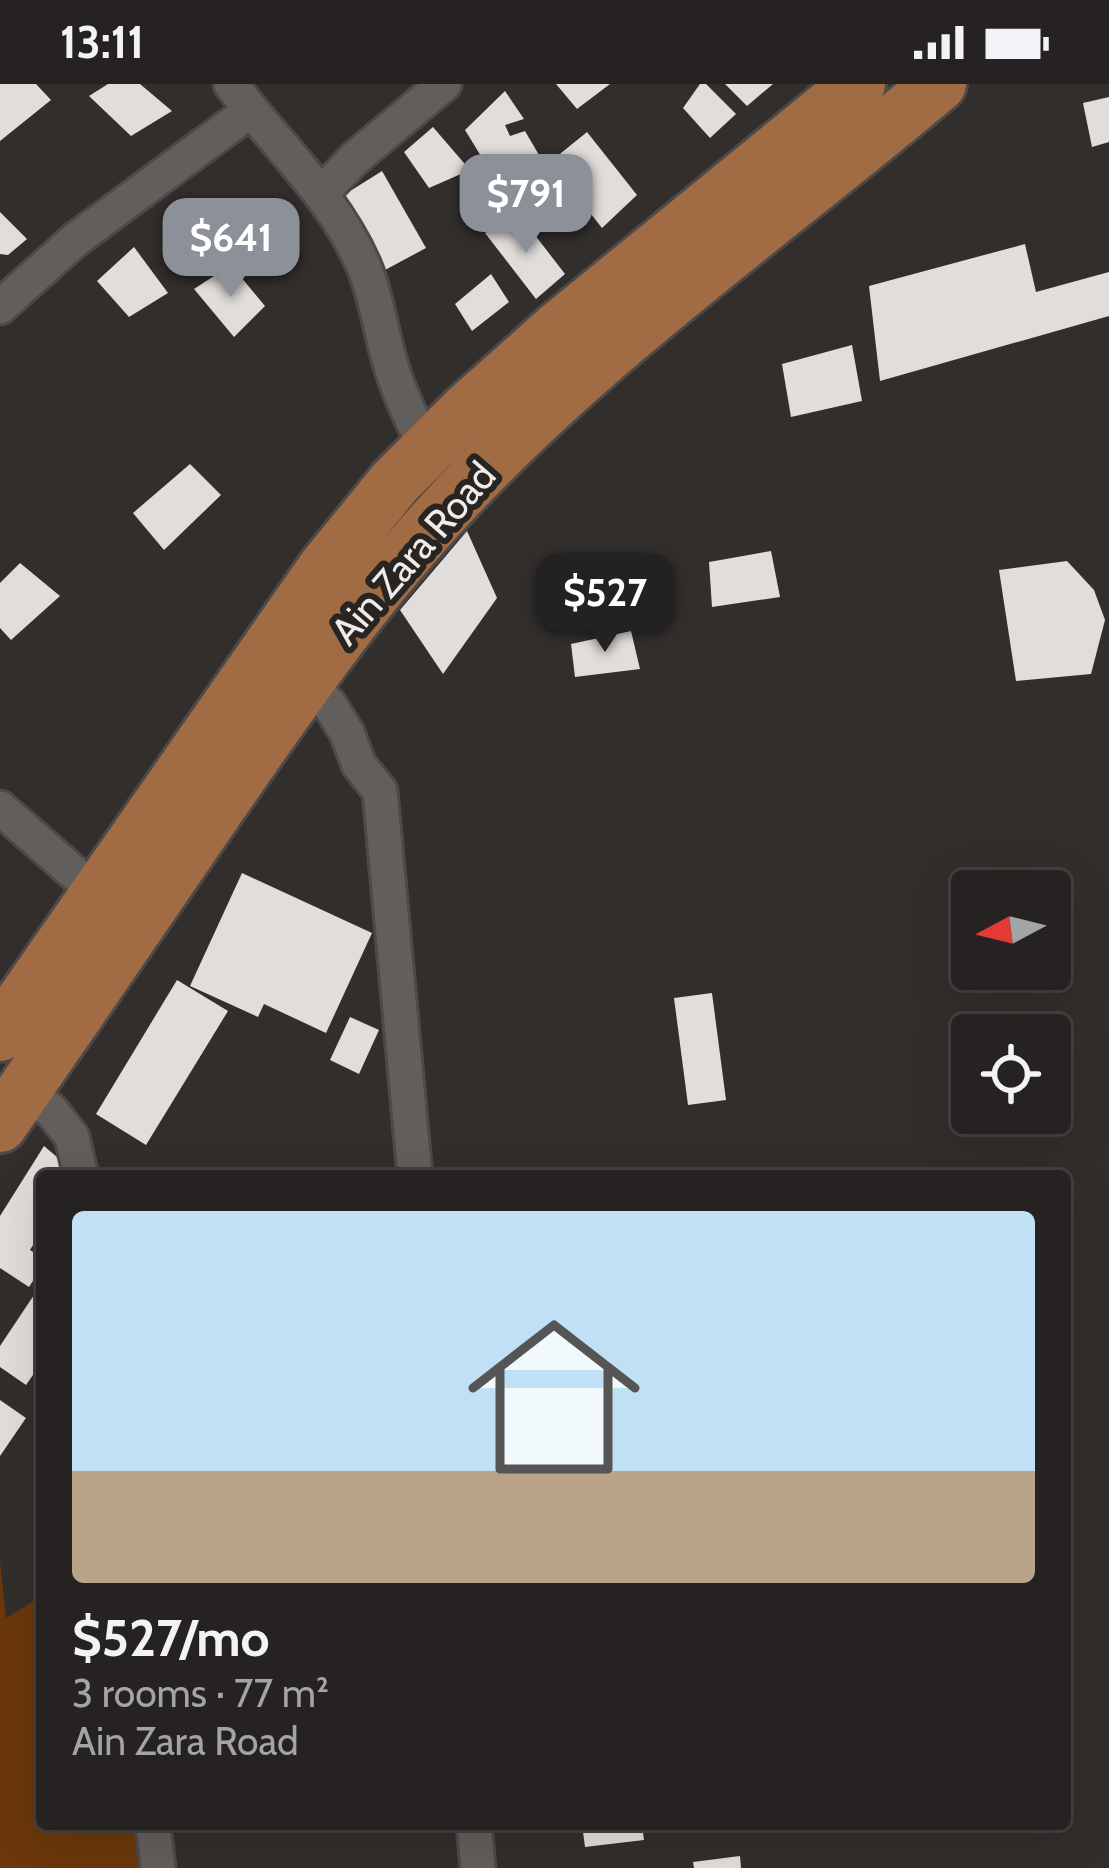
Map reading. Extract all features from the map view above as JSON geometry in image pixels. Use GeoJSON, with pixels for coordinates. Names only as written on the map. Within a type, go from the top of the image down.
{"type":"FeatureCollection","features":[{"type":"Feature","properties":{"kind":"main road","name":"Ain Zara Road"},"geometry":{"type":"LineString","coordinates":[[0,1034],[359,523],[426,449],[611,285],[858,84]]}},
{"type":"Feature","properties":{"kind":"main road","name":"Ain Zara Road"},"geometry":{"type":"LineString","coordinates":[[12,1108],[306,680],[405,554],[514,440],[644,323],[939,84]]}},
{"type":"Feature","properties":{"kind":"street"},"geometry":{"type":"LineString","coordinates":[[322,193],[354,159],[444,84]]}},
{"type":"Feature","properties":{"kind":"street"},"geometry":{"type":"LineString","coordinates":[[0,307],[240,97],[322,193],[363,266],[393,373],[426,449]]}},
{"type":"Feature","properties":{"kind":"street"},"geometry":{"type":"LineString","coordinates":[[306,680],[329,704],[359,765],[380,791],[415,1170]]}},
{"type":"Feature","properties":{"kind":"street"},"geometry":{"type":"LineString","coordinates":[[0,808],[98,893]]}},
{"type":"Feature","properties":{"kind":"street"},"geometry":{"type":"LineString","coordinates":[[12,1108],[36,1102],[50,1108],[72,1137],[80,1170]]}},
{"type":"Feature","properties":{"kind":"street"},"geometry":{"type":"LineString","coordinates":[[154,1830],[158,1868]]}},
{"type":"Feature","properties":{"kind":"street"},"geometry":{"type":"LineString","coordinates":[[475,1830],[478,1868]]}},
{"type":"Feature","properties":{"kind":"shaded area"},"geometry":{"type":"Polygon","coordinates":[[[0,1560],[6,1618],[36,1600],[36,1830],[144,1830],[148,1868],[0,1868],[0,1560]]]}},
{"type":"Feature","properties":{"kind":"building"},"geometry":{"type":"Polygon","coordinates":[[[0,84],[36,84],[51,100],[0,141],[0,84]]]}},
{"type":"Feature","properties":{"kind":"building"},"geometry":{"type":"Polygon","coordinates":[[[108,84],[140,84],[172,111],[131,136],[89,96],[108,84]]]}},
{"type":"Feature","properties":{"kind":"building"},"geometry":{"type":"Polygon","coordinates":[[[556,84],[610,84],[577,109],[556,84]]]}},
{"type":"Feature","properties":{"kind":"building"},"geometry":{"type":"Polygon","coordinates":[[[700,84],[706,84],[736,114],[710,138],[683,108],[700,84]]]}},
{"type":"Feature","properties":{"kind":"building"},"geometry":{"type":"Polygon","coordinates":[[[725,84],[773,84],[747,106],[725,84]]]}},
{"type":"Feature","properties":{"kind":"building"},"geometry":{"type":"Polygon","coordinates":[[[505,91],[524,119],[505,125],[510,136],[525,131],[539,155],[495,179],[465,130],[505,91]]]}},
{"type":"Feature","properties":{"kind":"building"},"geometry":{"type":"Polygon","coordinates":[[[1109,97],[1109,142],[1092,147],[1083,103],[1109,97]]]}},
{"type":"Feature","properties":{"kind":"building"},"geometry":{"type":"Polygon","coordinates":[[[433,127],[470,170],[429,188],[404,152],[433,127]]]}},
{"type":"Feature","properties":{"kind":"building"},"geometry":{"type":"Polygon","coordinates":[[[587,132],[637,195],[602,228],[550,162],[587,132]]]}},
{"type":"Feature","properties":{"kind":"building"},"geometry":{"type":"Polygon","coordinates":[[[382,171],[426,248],[385,270],[339,198],[382,171]]]}},
{"type":"Feature","properties":{"kind":"building"},"geometry":{"type":"Polygon","coordinates":[[[0,212],[27,239],[8,255],[0,254],[0,212]]]}},
{"type":"Feature","properties":{"kind":"building"},"geometry":{"type":"Polygon","coordinates":[[[521,217],[565,274],[536,299],[485,233],[503,221],[512,229],[521,217]]]}},
{"type":"Feature","properties":{"kind":"building"},"geometry":{"type":"Polygon","coordinates":[[[1025,244],[1036,292],[1109,272],[1109,316],[880,381],[869,286],[1025,244]]]}},
{"type":"Feature","properties":{"kind":"building"},"geometry":{"type":"Polygon","coordinates":[[[134,247],[168,293],[129,317],[97,281],[134,247]]]}},
{"type":"Feature","properties":{"kind":"building"},"geometry":{"type":"Polygon","coordinates":[[[231,265],[265,306],[234,337],[194,289],[231,265]]]}},
{"type":"Feature","properties":{"kind":"building"},"geometry":{"type":"Polygon","coordinates":[[[491,274],[509,302],[472,331],[455,304],[491,274]]]}},
{"type":"Feature","properties":{"kind":"building"},"geometry":{"type":"Polygon","coordinates":[[[852,345],[862,401],[791,417],[782,364],[852,345]]]}},
{"type":"Feature","properties":{"kind":"building"},"geometry":{"type":"Polygon","coordinates":[[[190,464],[221,495],[164,550],[133,513],[190,464]]]}},
{"type":"Feature","properties":{"kind":"building"},"geometry":{"type":"Polygon","coordinates":[[[467,531],[497,598],[443,674],[400,610],[467,531]]]}},
{"type":"Feature","properties":{"kind":"building"},"geometry":{"type":"Polygon","coordinates":[[[771,551],[780,597],[712,607],[709,562],[771,551]]]}},
{"type":"Feature","properties":{"kind":"building"},"geometry":{"type":"Polygon","coordinates":[[[1067,561],[1094,590],[1105,620],[1091,674],[1016,681],[999,570],[1067,561]]]}},
{"type":"Feature","properties":{"kind":"building"},"geometry":{"type":"Polygon","coordinates":[[[20,563],[60,596],[11,640],[0,628],[0,583],[20,563]]]}},
{"type":"Feature","properties":{"kind":"building"},"geometry":{"type":"Polygon","coordinates":[[[631,631],[640,669],[575,677],[571,644],[631,631]]]}},
{"type":"Feature","properties":{"kind":"building"},"geometry":{"type":"Polygon","coordinates":[[[242,873],[372,933],[326,1033],[264,1004],[258,1017],[190,986],[242,873]]]}},
{"type":"Feature","properties":{"kind":"building"},"geometry":{"type":"Polygon","coordinates":[[[177,980],[228,1011],[146,1145],[96,1114],[177,980]]]}},
{"type":"Feature","properties":{"kind":"building"},"geometry":{"type":"Polygon","coordinates":[[[712,993],[726,1100],[688,1105],[674,998],[712,993]]]}},
{"type":"Feature","properties":{"kind":"building"},"geometry":{"type":"Polygon","coordinates":[[[350,1017],[379,1030],[359,1074],[330,1060],[350,1017]]]}},
{"type":"Feature","properties":{"kind":"building"},"geometry":{"type":"Polygon","coordinates":[[[44,1146],[64,1163],[65,1170],[36,1170],[36,1240],[30,1250],[36,1254],[36,1276],[29,1287],[0,1268],[0,1216],[44,1146]]]}},
{"type":"Feature","properties":{"kind":"building"},"geometry":{"type":"Polygon","coordinates":[[[36,1292],[36,1371],[26,1385],[0,1367],[0,1346],[36,1292]]]}},
{"type":"Feature","properties":{"kind":"building"},"geometry":{"type":"Polygon","coordinates":[[[0,1400],[26,1418],[0,1456],[0,1400]]]}},
{"type":"Feature","properties":{"kind":"building"},"geometry":{"type":"Polygon","coordinates":[[[583,1830],[643,1830],[644,1840],[585,1847],[583,1830]]]}},
{"type":"Feature","properties":{"kind":"building"},"geometry":{"type":"Polygon","coordinates":[[[740,1856],[741,1868],[694,1868],[693,1862],[740,1856]]]}}]}
